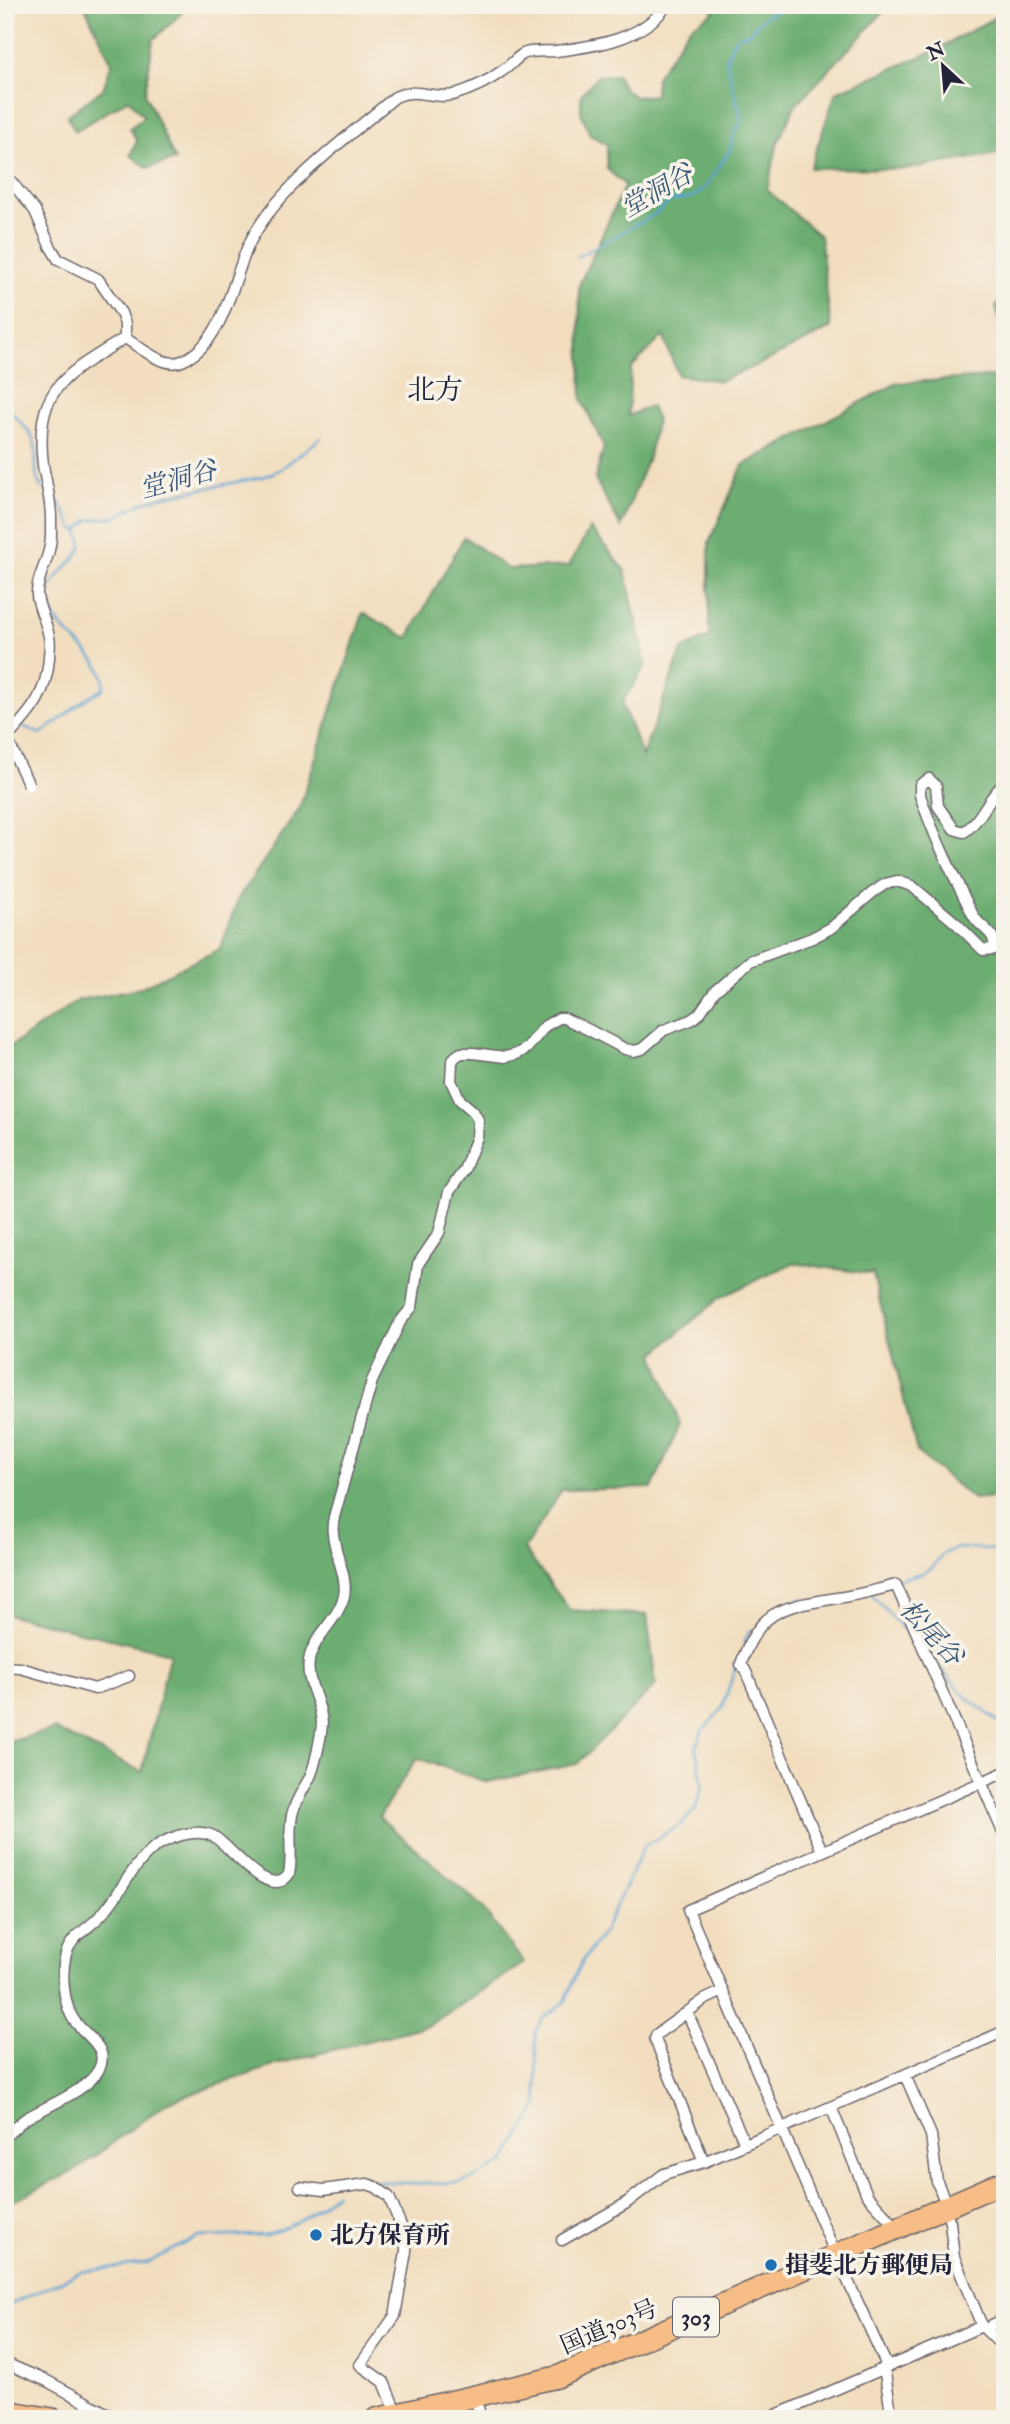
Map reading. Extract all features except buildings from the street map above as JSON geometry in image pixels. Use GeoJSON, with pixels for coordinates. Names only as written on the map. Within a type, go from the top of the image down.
{"type":"FeatureCollection","features":[{"type":"Feature","properties":{"kind":"highway","name":"国道303号"},"geometry":{"type":"LineString","coordinates":[[386,2416],[557,2377],[1005,2181]]}},
{"type":"Feature","properties":{"kind":"highway"},"geometry":{"type":"LineString","coordinates":[[5,2412],[53,2419]]}},
{"type":"Feature","properties":{"kind":"street"},"geometry":{"type":"LineString","coordinates":[[125,338],[168,363],[181,362],[195,352],[214,333],[250,243],[281,199],[300,178],[395,97],[405,92],[417,91],[438,96],[452,95],[498,75],[524,54],[603,43],[632,34],[646,27],[667,5]]}},
{"type":"Feature","properties":{"kind":"street"},"geometry":{"type":"LineString","coordinates":[[5,174],[35,211],[58,259],[98,279],[121,313],[125,324],[125,338]]}},
{"type":"Feature","properties":{"kind":"street"},"geometry":{"type":"LineString","coordinates":[[5,740],[36,705],[44,689],[48,668],[50,638],[38,599],[37,586],[50,548],[51,515],[41,433],[44,410],[59,384],[73,371],[125,338]]}},
{"type":"Feature","properties":{"kind":"street"},"geometry":{"type":"LineString","coordinates":[[5,735],[29,785]]}},
{"type":"Feature","properties":{"kind":"street"},"geometry":{"type":"LineString","coordinates":[[5,2136],[24,2120],[67,2098],[99,2069],[102,2061],[100,2049],[77,2024],[66,2000],[65,1957],[77,1935],[99,1918],[150,1850],[179,1835],[196,1832],[212,1836],[246,1867],[267,1880],[276,1882],[286,1879],[289,1874],[292,1814],[311,1774],[322,1725],[308,1669],[309,1657],[315,1643],[337,1613],[344,1595],[332,1534],[334,1517],[372,1381],[400,1322],[412,1307],[418,1264],[439,1233],[449,1192],[464,1170],[477,1137],[478,1121],[473,1111],[460,1100],[452,1081],[452,1062],[455,1056],[461,1053],[505,1057],[517,1054],[527,1048],[545,1026],[559,1018],[587,1028],[625,1049],[642,1049],[664,1030],[691,1020],[699,1014],[715,991],[750,961],[831,928],[872,893],[885,884],[897,881],[912,886],[983,950],[994,949],[995,940],[991,932],[976,921],[945,859],[920,795],[920,785],[929,779],[936,786],[939,806],[954,829],[964,831],[972,827],[1005,783]]}},
{"type":"Feature","properties":{"kind":"street"},"geometry":{"type":"LineString","coordinates":[[822,1851],[741,1664],[757,1629],[775,1612],[800,1603],[836,1599],[896,1585],[1005,1837]]}},
{"type":"Feature","properties":{"kind":"street"},"geometry":{"type":"LineString","coordinates":[[5,1667],[20,1668],[95,1689],[130,1676]]}},
{"type":"Feature","properties":{"kind":"street"},"geometry":{"type":"LineString","coordinates":[[892,2419],[885,2367],[688,1910],[1005,1772]]}},
{"type":"Feature","properties":{"kind":"street"},"geometry":{"type":"LineString","coordinates":[[704,2162],[656,2039],[657,2034],[687,2012],[723,1991]]}},
{"type":"Feature","properties":{"kind":"street"},"geometry":{"type":"LineString","coordinates":[[687,2012],[745,2144]]}},
{"type":"Feature","properties":{"kind":"street"},"geometry":{"type":"LineString","coordinates":[[562,2240],[625,2204],[664,2174],[704,2162],[1005,2031]]}},
{"type":"Feature","properties":{"kind":"street"},"geometry":{"type":"LineString","coordinates":[[905,2075],[931,2135],[937,2182],[950,2222],[954,2257],[985,2328],[1005,2349]]}},
{"type":"Feature","properties":{"kind":"street"},"geometry":{"type":"LineString","coordinates":[[831,2106],[867,2195],[897,2228]]}},
{"type":"Feature","properties":{"kind":"street"},"geometry":{"type":"LineString","coordinates":[[300,2187],[323,2190],[367,2183],[383,2190],[394,2208],[406,2238],[407,2251],[395,2316],[360,2365],[384,2382],[386,2416]]}},
{"type":"Feature","properties":{"kind":"street"},"geometry":{"type":"LineString","coordinates":[[768,2419],[885,2367],[1005,2319]]}},
{"type":"Feature","properties":{"kind":"street"},"geometry":{"type":"LineString","coordinates":[[5,2363],[47,2381],[117,2419]]}},
{"type":"Feature","properties":{"kind":"street"},"geometry":{"type":"LineString","coordinates":[[474,2397],[482,2419]]}},
{"type":"Feature","properties":{"kind":"green space"},"geometry":{"type":"Polygon","coordinates":[[[84,5],[190,5],[153,40],[145,94],[175,160],[148,168],[130,155],[137,141],[130,128],[144,117],[129,99],[75,131],[67,116],[103,89],[112,63],[84,5]]]}},
{"type":"Feature","properties":{"kind":"green space"},"geometry":{"type":"Polygon","coordinates":[[[709,5],[890,5],[795,106],[778,142],[767,190],[820,236],[831,328],[720,381],[678,375],[663,336],[631,368],[628,416],[650,406],[657,419],[649,455],[621,527],[595,479],[604,447],[582,400],[579,285],[625,185],[607,169],[607,144],[590,135],[581,112],[581,95],[597,76],[617,75],[623,87],[634,97],[655,95],[656,77],[690,27],[714,12],[709,5]]]}},
{"type":"Feature","properties":{"kind":"green space"},"geometry":{"type":"Polygon","coordinates":[[[1005,12],[1005,153],[906,169],[810,168],[836,92],[932,52],[1005,12]]]}},
{"type":"Feature","properties":{"kind":"green space"},"geometry":{"type":"Polygon","coordinates":[[[1005,295],[1005,340],[996,307],[1005,295]]]}},
{"type":"Feature","properties":{"kind":"green space"},"geometry":{"type":"Polygon","coordinates":[[[1005,376],[1005,1496],[973,1499],[917,1452],[873,1274],[793,1263],[719,1298],[654,1354],[680,1425],[652,1488],[562,1490],[524,1549],[570,1610],[647,1615],[656,1685],[577,1764],[487,1782],[417,1758],[379,1817],[478,1903],[524,1963],[429,2025],[282,2063],[168,2102],[76,2170],[5,2205],[5,1743],[54,1729],[142,1772],[170,1653],[5,1614],[5,1054],[11,1046],[79,1000],[140,988],[220,949],[238,899],[299,809],[363,613],[408,638],[464,537],[508,569],[569,566],[590,528],[625,570],[646,665],[622,703],[642,756],[682,650],[709,637],[709,543],[743,465],[897,383],[1005,376]]]}},
{"type":"Feature","properties":{"kind":"waterway","name":"堂洞谷"},"geometry":{"type":"LineString","coordinates":[[577,257],[654,215],[672,200],[690,198],[706,187],[730,150],[734,133],[742,122],[726,59],[733,42],[738,36],[750,32],[765,16],[790,5]]}},
{"type":"Feature","properties":{"kind":"waterway"},"geometry":{"type":"LineString","coordinates":[[5,405],[33,439],[37,477],[42,488]]}},
{"type":"Feature","properties":{"kind":"waterway","name":"堂洞谷"},"geometry":{"type":"LineString","coordinates":[[78,530],[89,520],[115,517],[160,497],[263,477],[281,469],[321,438]]}},
{"type":"Feature","properties":{"kind":"waterway"},"geometry":{"type":"LineString","coordinates":[[23,726],[40,734],[103,689],[100,668],[64,630],[51,610],[51,586],[82,546],[78,530],[74,529],[61,505],[52,497]]}},
{"type":"Feature","properties":{"kind":"waterway"},"geometry":{"type":"LineString","coordinates":[[5,722],[17,723]]}},
{"type":"Feature","properties":{"kind":"waterway"},"geometry":{"type":"LineString","coordinates":[[893,1581],[932,1568],[943,1554],[956,1548],[1005,1550]]}},
{"type":"Feature","properties":{"kind":"waterway","name":"松尾谷"},"geometry":{"type":"LineString","coordinates":[[872,1595],[915,1642]]}},
{"type":"Feature","properties":{"kind":"waterway"},"geometry":{"type":"LineString","coordinates":[[780,1606],[807,1598]]}},
{"type":"Feature","properties":{"kind":"waterway"},"geometry":{"type":"LineString","coordinates":[[744,1642],[751,1630]]}},
{"type":"Feature","properties":{"kind":"waterway"},"geometry":{"type":"LineString","coordinates":[[372,2181],[426,2184],[459,2182],[472,2179],[505,2162],[538,2105],[535,2032],[543,2018],[565,2002],[583,1960],[603,1933],[644,1846],[681,1824],[695,1810],[703,1786],[696,1747],[702,1731],[722,1709],[737,1662]]}},
{"type":"Feature","properties":{"kind":"waterway","name":"松尾谷"},"geometry":{"type":"LineString","coordinates":[[934,1662],[966,1697],[1005,1727]]}},
{"type":"Feature","properties":{"kind":"waterway"},"geometry":{"type":"LineString","coordinates":[[5,2307],[80,2272],[147,2263],[198,2237],[265,2235],[305,2217],[336,2193]]}},
{"type":"Feature","properties":{"kind":"place","name":"北方保育所"},"geometry":{"type":"Point","coordinates":[316,2235]}},
{"type":"Feature","properties":{"kind":"place","name":"揖斐北方郵便局"},"geometry":{"type":"Point","coordinates":[771,2265]}},
{"type":"Feature","properties":{"kind":"district","name":"北方"},"geometry":{"type":"Point","coordinates":[435,390]}}]}
